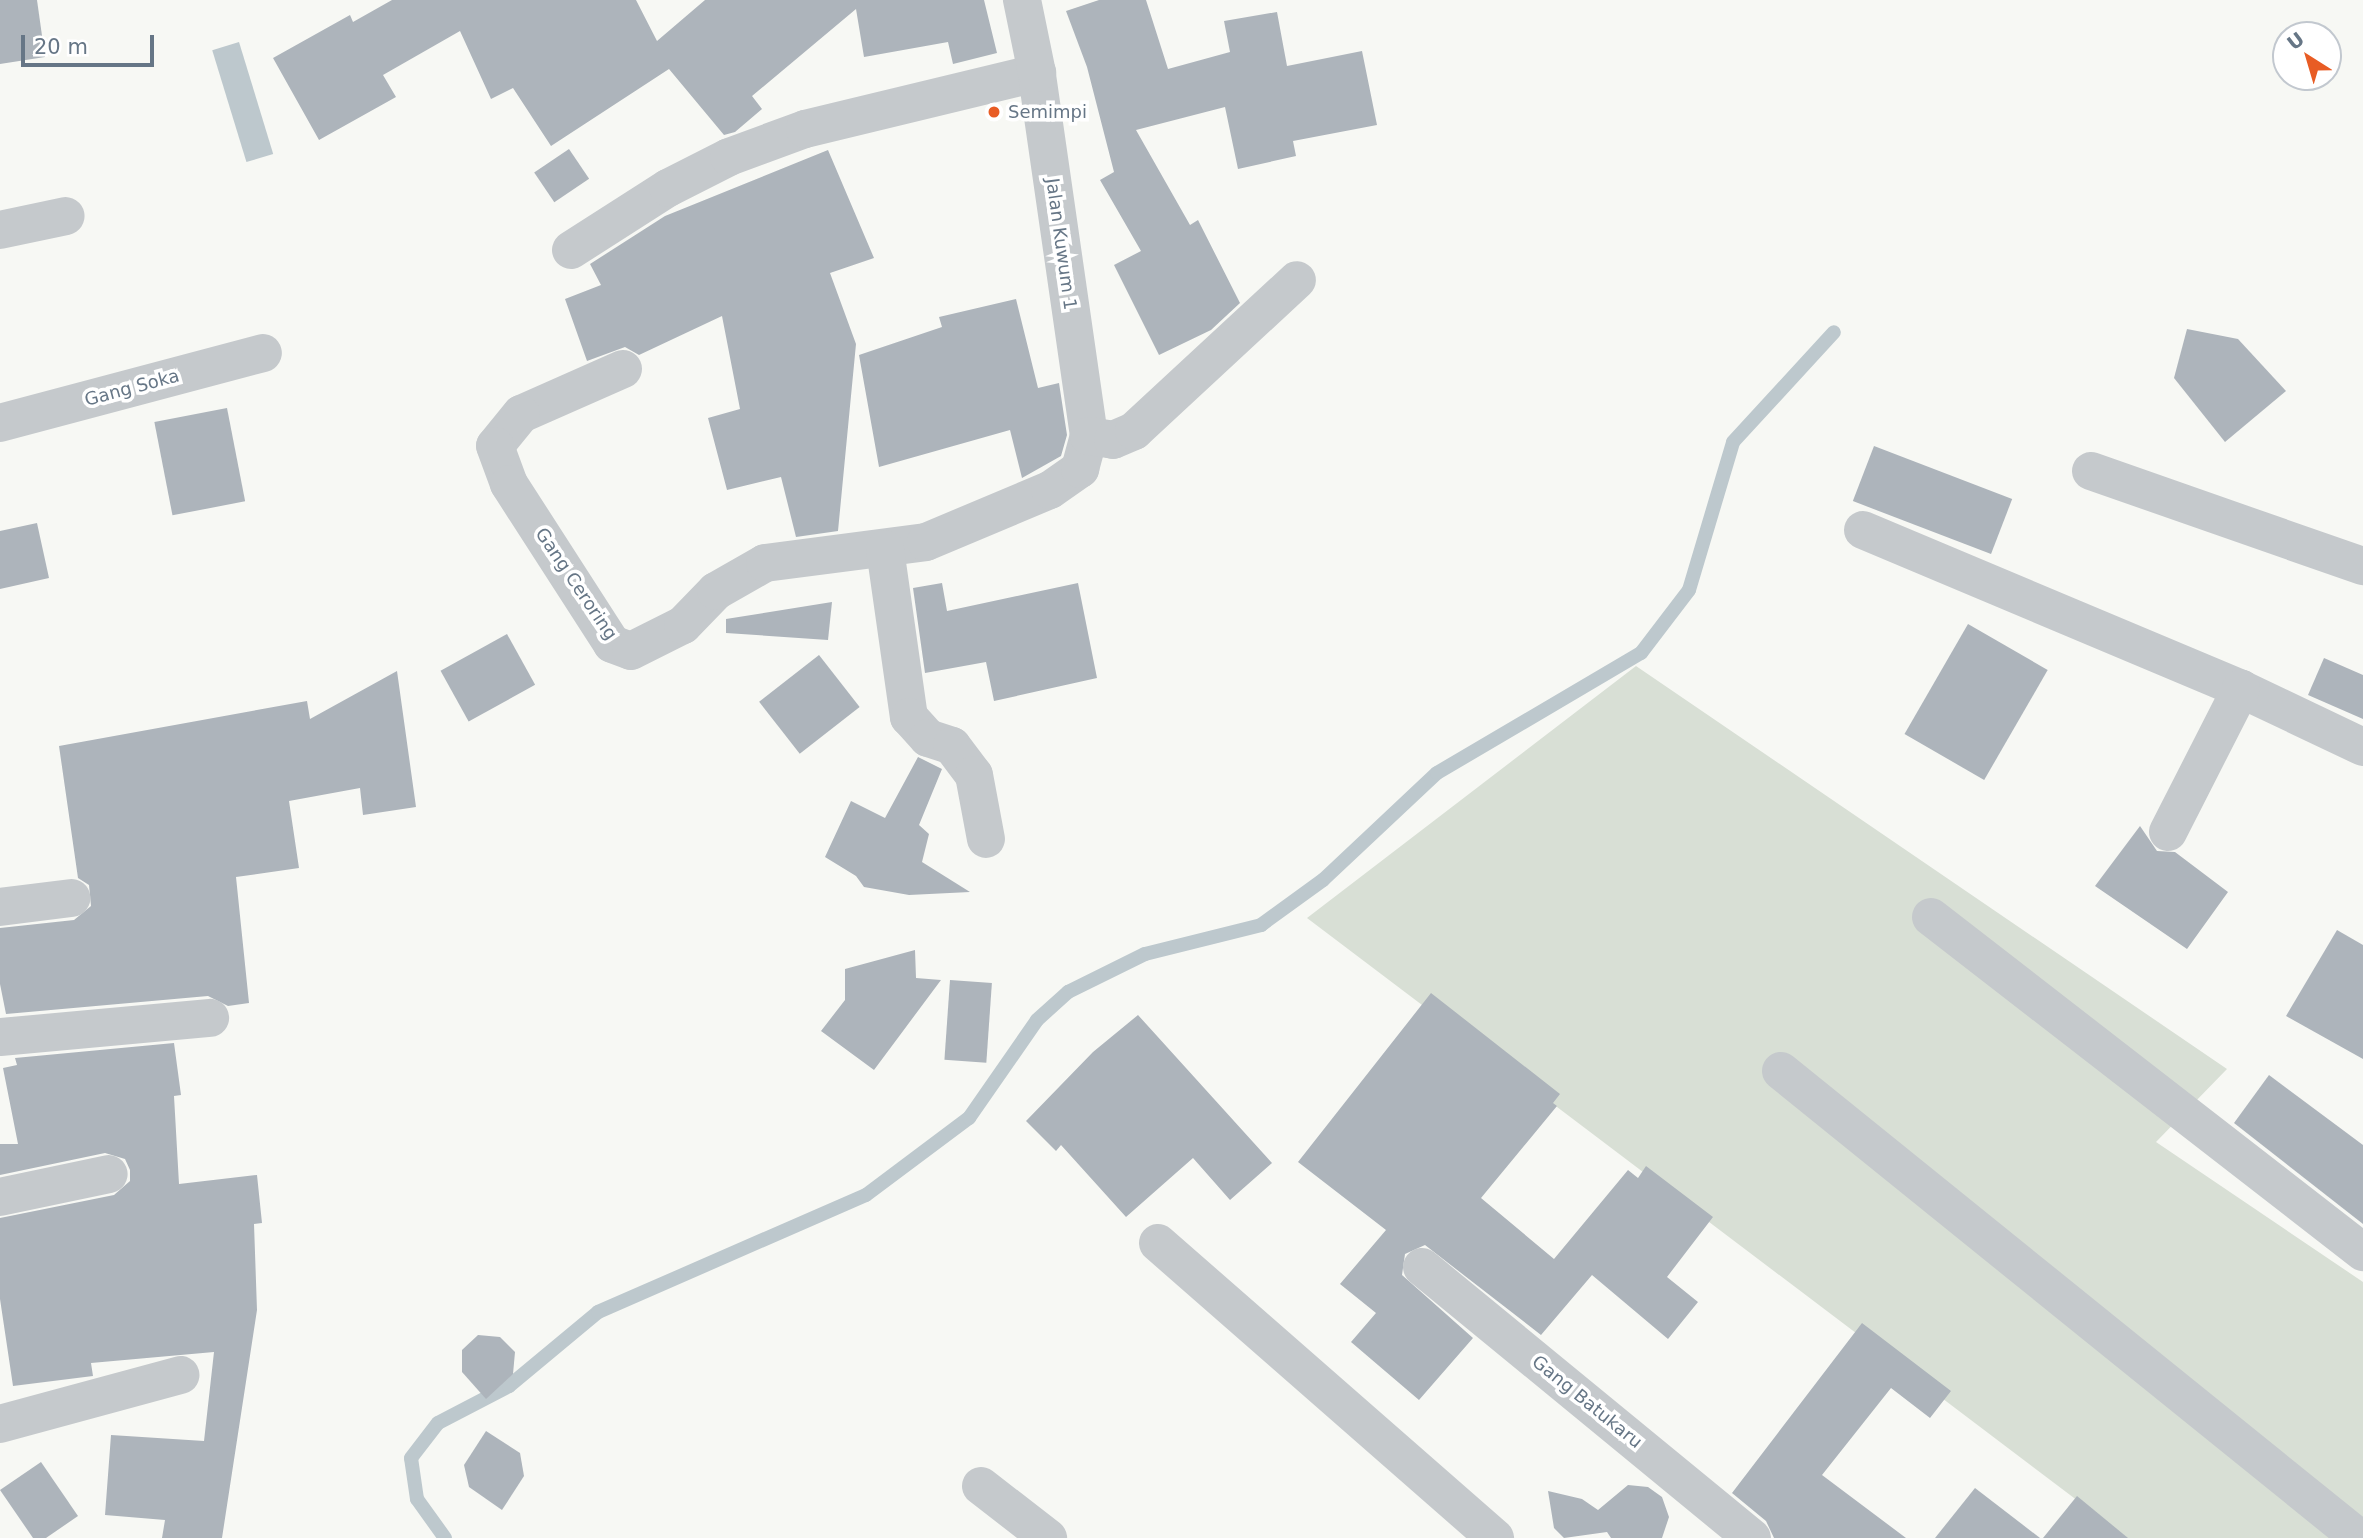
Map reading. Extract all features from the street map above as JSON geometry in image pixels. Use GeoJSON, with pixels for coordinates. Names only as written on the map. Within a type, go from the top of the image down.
{"type":"FeatureCollection","features":[{"type":"Feature","properties":{"kind":"street","name":"Jalan Kuwum 1"},"geometry":{"type":"LineString","coordinates":[[1022,0],[1037,73],[1088,436],[1085,462],[1066,481]]}},
{"type":"Feature","properties":{"kind":"street"},"geometry":{"type":"LineString","coordinates":[[571,250],[668,188],[729,157],[804,128],[1037,73]]}},
{"type":"Feature","properties":{"kind":"street"},"geometry":{"type":"LineString","coordinates":[[0,230],[66,216]]}},
{"type":"Feature","properties":{"kind":"street"},"geometry":{"type":"LineString","coordinates":[[1088,436],[1113,440],[1134,431],[1297,280]]}},
{"type":"Feature","properties":{"kind":"street","name":"Gang Soka"},"geometry":{"type":"LineString","coordinates":[[0,423],[263,353]]}},
{"type":"Feature","properties":{"kind":"street","name":"Gang Ceroring"},"geometry":{"type":"LineString","coordinates":[[623,369],[521,414],[495,446],[509,484],[612,644],[631,651],[655,642],[683,625],[723,585],[765,563],[926,542],[1066,481]]}},
{"type":"Feature","properties":{"kind":"street"},"geometry":{"type":"LineString","coordinates":[[2091,471],[2363,566]]}},
{"type":"Feature","properties":{"kind":"street"},"geometry":{"type":"LineString","coordinates":[[1863,530],[2241,689],[2363,747]]}},
{"type":"Feature","properties":{"kind":"street"},"geometry":{"type":"LineString","coordinates":[[885,549],[909,717],[928,738],[953,746],[974,775],[986,839]]}},
{"type":"Feature","properties":{"kind":"street"},"geometry":{"type":"LineString","coordinates":[[2168,832],[2241,689]]}},
{"type":"Feature","properties":{"kind":"street"},"geometry":{"type":"LineString","coordinates":[[0,907],[71,898]]}},
{"type":"Feature","properties":{"kind":"street"},"geometry":{"type":"LineString","coordinates":[[1931,917],[2363,1252]]}},
{"type":"Feature","properties":{"kind":"street"},"geometry":{"type":"LineString","coordinates":[[0,1037],[210,1018]]}},
{"type":"Feature","properties":{"kind":"street"},"geometry":{"type":"LineString","coordinates":[[1781,1071],[2359,1538]]}},
{"type":"Feature","properties":{"kind":"street"},"geometry":{"type":"LineString","coordinates":[[0,1197],[108,1174]]}},
{"type":"Feature","properties":{"kind":"street"},"geometry":{"type":"LineString","coordinates":[[1158,1243],[1495,1538]]}},
{"type":"Feature","properties":{"kind":"street","name":"Gang Batukaru"},"geometry":{"type":"LineString","coordinates":[[1422,1266],[1752,1538]]}},
{"type":"Feature","properties":{"kind":"street"},"geometry":{"type":"LineString","coordinates":[[0,1424],[180,1375]]}},
{"type":"Feature","properties":{"kind":"street"},"geometry":{"type":"LineString","coordinates":[[981,1486],[1048,1538]]}},
{"type":"Feature","properties":{"kind":"shaded area"},"geometry":{"type":"Polygon","coordinates":[[[239,42],[273,154],[246,162],[212,50],[239,42]]]}},
{"type":"Feature","properties":{"kind":"shaded area"},"geometry":{"type":"Polygon","coordinates":[[[1636,666],[2227,1069],[2156,1142],[2363,1282],[2363,1538],[2127,1538],[1307,918],[1636,666]]]}},
{"type":"Feature","properties":{"kind":"building"},"geometry":{"type":"Polygon","coordinates":[[[0,0],[37,0],[45,57],[0,64],[0,0]]]}},
{"type":"Feature","properties":{"kind":"building"},"geometry":{"type":"Polygon","coordinates":[[[392,0],[636,0],[657,41],[705,0],[984,0],[997,53],[953,64],[948,42],[864,57],[856,9],[752,96],[762,109],[735,132],[724,135],[669,69],[551,146],[513,88],[491,99],[460,31],[383,75],[396,97],[319,140],[273,58],[350,15],[353,22],[392,0]]]}},
{"type":"Feature","properties":{"kind":"building"},"geometry":{"type":"Polygon","coordinates":[[[1099,0],[1146,0],[1168,69],[1230,52],[1224,21],[1277,12],[1287,66],[1362,51],[1377,125],[1293,141],[1296,156],[1238,169],[1225,107],[1136,130],[1190,225],[1198,220],[1240,303],[1211,330],[1159,355],[1114,265],[1141,251],[1100,180],[1114,172],[1087,67],[1066,11],[1099,0]]]}},
{"type":"Feature","properties":{"kind":"building"},"geometry":{"type":"Polygon","coordinates":[[[569,149],[589,179],[554,202],[534,172],[569,149]]]}},
{"type":"Feature","properties":{"kind":"building"},"geometry":{"type":"Polygon","coordinates":[[[828,150],[874,258],[830,273],[856,344],[838,531],[796,537],[781,477],[727,490],[708,418],[740,409],[722,316],[639,355],[625,347],[587,361],[565,299],[601,285],[590,264],[665,216],[828,150]]]}},
{"type":"Feature","properties":{"kind":"building"},"geometry":{"type":"Polygon","coordinates":[[[1016,299],[1038,388],[1059,383],[1067,435],[1061,456],[1022,478],[1010,430],[879,467],[859,355],[942,327],[939,317],[1016,299]]]}},
{"type":"Feature","properties":{"kind":"building"},"geometry":{"type":"Polygon","coordinates":[[[2187,329],[2238,339],[2286,391],[2225,442],[2174,378],[2187,329]]]}},
{"type":"Feature","properties":{"kind":"building"},"geometry":{"type":"Polygon","coordinates":[[[227,408],[245,501],[172,515],[154,422],[227,408]]]}},
{"type":"Feature","properties":{"kind":"building"},"geometry":{"type":"Polygon","coordinates":[[[1874,446],[2012,499],[1991,554],[1853,501],[1874,446]]]}},
{"type":"Feature","properties":{"kind":"building"},"geometry":{"type":"Polygon","coordinates":[[[37,523],[49,578],[0,589],[0,531],[37,523]]]}},
{"type":"Feature","properties":{"kind":"building"},"geometry":{"type":"Polygon","coordinates":[[[942,583],[947,611],[1078,583],[1097,678],[994,701],[986,662],[925,673],[913,588],[942,583]]]}},
{"type":"Feature","properties":{"kind":"building"},"geometry":{"type":"Polygon","coordinates":[[[832,602],[828,640],[726,633],[726,619],[832,602]]]}},
{"type":"Feature","properties":{"kind":"building"},"geometry":{"type":"Polygon","coordinates":[[[1968,624],[2048,670],[1984,780],[1904,734],[1968,624]]]}},
{"type":"Feature","properties":{"kind":"building"},"geometry":{"type":"Polygon","coordinates":[[[507,634],[535,685],[469,722],[441,671],[507,634]]]}},
{"type":"Feature","properties":{"kind":"building"},"geometry":{"type":"Polygon","coordinates":[[[819,655],[860,707],[800,754],[759,702],[819,655]]]}},
{"type":"Feature","properties":{"kind":"building"},"geometry":{"type":"Polygon","coordinates":[[[2324,658],[2363,675],[2363,719],[2308,695],[2324,658]]]}},
{"type":"Feature","properties":{"kind":"building"},"geometry":{"type":"Polygon","coordinates":[[[397,671],[416,807],[363,815],[360,788],[289,801],[299,868],[236,877],[249,1003],[228,1006],[208,996],[6,1014],[0,984],[0,928],[74,920],[91,906],[89,885],[78,878],[59,746],[307,701],[310,719],[397,671]]]}},
{"type":"Feature","properties":{"kind":"building"},"geometry":{"type":"Polygon","coordinates":[[[918,757],[942,769],[919,825],[929,834],[922,862],[970,892],[909,895],[864,887],[856,876],[825,857],[851,801],[885,818],[918,757]]]}},
{"type":"Feature","properties":{"kind":"building"},"geometry":{"type":"Polygon","coordinates":[[[2140,826],[2157,851],[2175,852],[2228,892],[2187,949],[2095,886],[2140,826]]]}},
{"type":"Feature","properties":{"kind":"building"},"geometry":{"type":"Polygon","coordinates":[[[2337,930],[2363,945],[2363,1059],[2286,1016],[2337,930]]]}},
{"type":"Feature","properties":{"kind":"building"},"geometry":{"type":"Polygon","coordinates":[[[915,950],[916,978],[941,980],[874,1070],[821,1031],[845,1000],[845,969],[915,950]]]}},
{"type":"Feature","properties":{"kind":"building"},"geometry":{"type":"Polygon","coordinates":[[[950,980],[992,983],[986,1063],[944,1060],[950,980]]]}},
{"type":"Feature","properties":{"kind":"building"},"geometry":{"type":"Polygon","coordinates":[[[1431,993],[1560,1094],[1553,1103],[1557,1106],[1481,1198],[1554,1259],[1628,1170],[1638,1178],[1646,1166],[1713,1217],[1667,1277],[1698,1302],[1668,1339],[1592,1275],[1541,1335],[1425,1245],[1405,1254],[1402,1275],[1473,1338],[1419,1400],[1351,1342],[1376,1313],[1340,1284],[1386,1230],[1298,1162],[1431,993]]]}},
{"type":"Feature","properties":{"kind":"building"},"geometry":{"type":"Polygon","coordinates":[[[1138,1015],[1272,1163],[1230,1200],[1193,1158],[1126,1217],[1061,1145],[1056,1151],[1026,1121],[1093,1052],[1138,1015]]]}},
{"type":"Feature","properties":{"kind":"building"},"geometry":{"type":"Polygon","coordinates":[[[174,1043],[181,1095],[174,1096],[179,1184],[257,1175],[262,1223],[254,1224],[257,1310],[222,1538],[162,1538],[165,1520],[105,1515],[111,1435],[204,1441],[214,1352],[91,1363],[93,1376],[13,1386],[0,1299],[0,1218],[114,1195],[130,1181],[130,1170],[125,1159],[105,1153],[0,1175],[0,1144],[18,1144],[3,1068],[17,1065],[15,1058],[174,1043]]]}},
{"type":"Feature","properties":{"kind":"building"},"geometry":{"type":"Polygon","coordinates":[[[2269,1075],[2363,1145],[2363,1224],[2234,1123],[2269,1075]]]}},
{"type":"Feature","properties":{"kind":"building"},"geometry":{"type":"Polygon","coordinates":[[[1862,1323],[1951,1391],[1930,1418],[1891,1388],[1822,1475],[1906,1538],[1774,1538],[1766,1521],[1732,1493],[1862,1323]]]}},
{"type":"Feature","properties":{"kind":"building"},"geometry":{"type":"Polygon","coordinates":[[[478,1335],[500,1337],[515,1352],[513,1374],[486,1399],[462,1372],[462,1350],[478,1335]]]}},
{"type":"Feature","properties":{"kind":"building"},"geometry":{"type":"Polygon","coordinates":[[[486,1431],[520,1453],[524,1476],[502,1510],[469,1487],[464,1465],[486,1431]]]}},
{"type":"Feature","properties":{"kind":"building"},"geometry":{"type":"Polygon","coordinates":[[[41,1462],[78,1516],[46,1538],[33,1538],[0,1490],[41,1462]]]}},
{"type":"Feature","properties":{"kind":"building"},"geometry":{"type":"Polygon","coordinates":[[[1628,1485],[1648,1487],[1662,1497],[1669,1517],[1662,1538],[1611,1538],[1607,1532],[1564,1538],[1554,1528],[1548,1491],[1582,1499],[1598,1510],[1628,1485]]]}},
{"type":"Feature","properties":{"kind":"building"},"geometry":{"type":"Polygon","coordinates":[[[1975,1488],[2040,1538],[1935,1538],[1975,1488]]]}},
{"type":"Feature","properties":{"kind":"building"},"geometry":{"type":"Polygon","coordinates":[[[2077,1496],[2128,1538],[2043,1538],[2077,1496]]]}},
{"type":"Feature","properties":{"kind":"waterway"},"geometry":{"type":"LineString","coordinates":[[445,1538],[417,1499],[411,1458],[438,1423],[509,1386],[598,1312],[866,1195],[969,1118],[1037,1020],[1068,992],[1145,954],[1261,925],[1323,880],[1437,773],[1641,653],[1689,590],[1733,442],[1834,332]]}},
{"type":"Feature","properties":{"kind":"place","name":"Semimpi"},"geometry":{"type":"Point","coordinates":[994,112]}}]}
